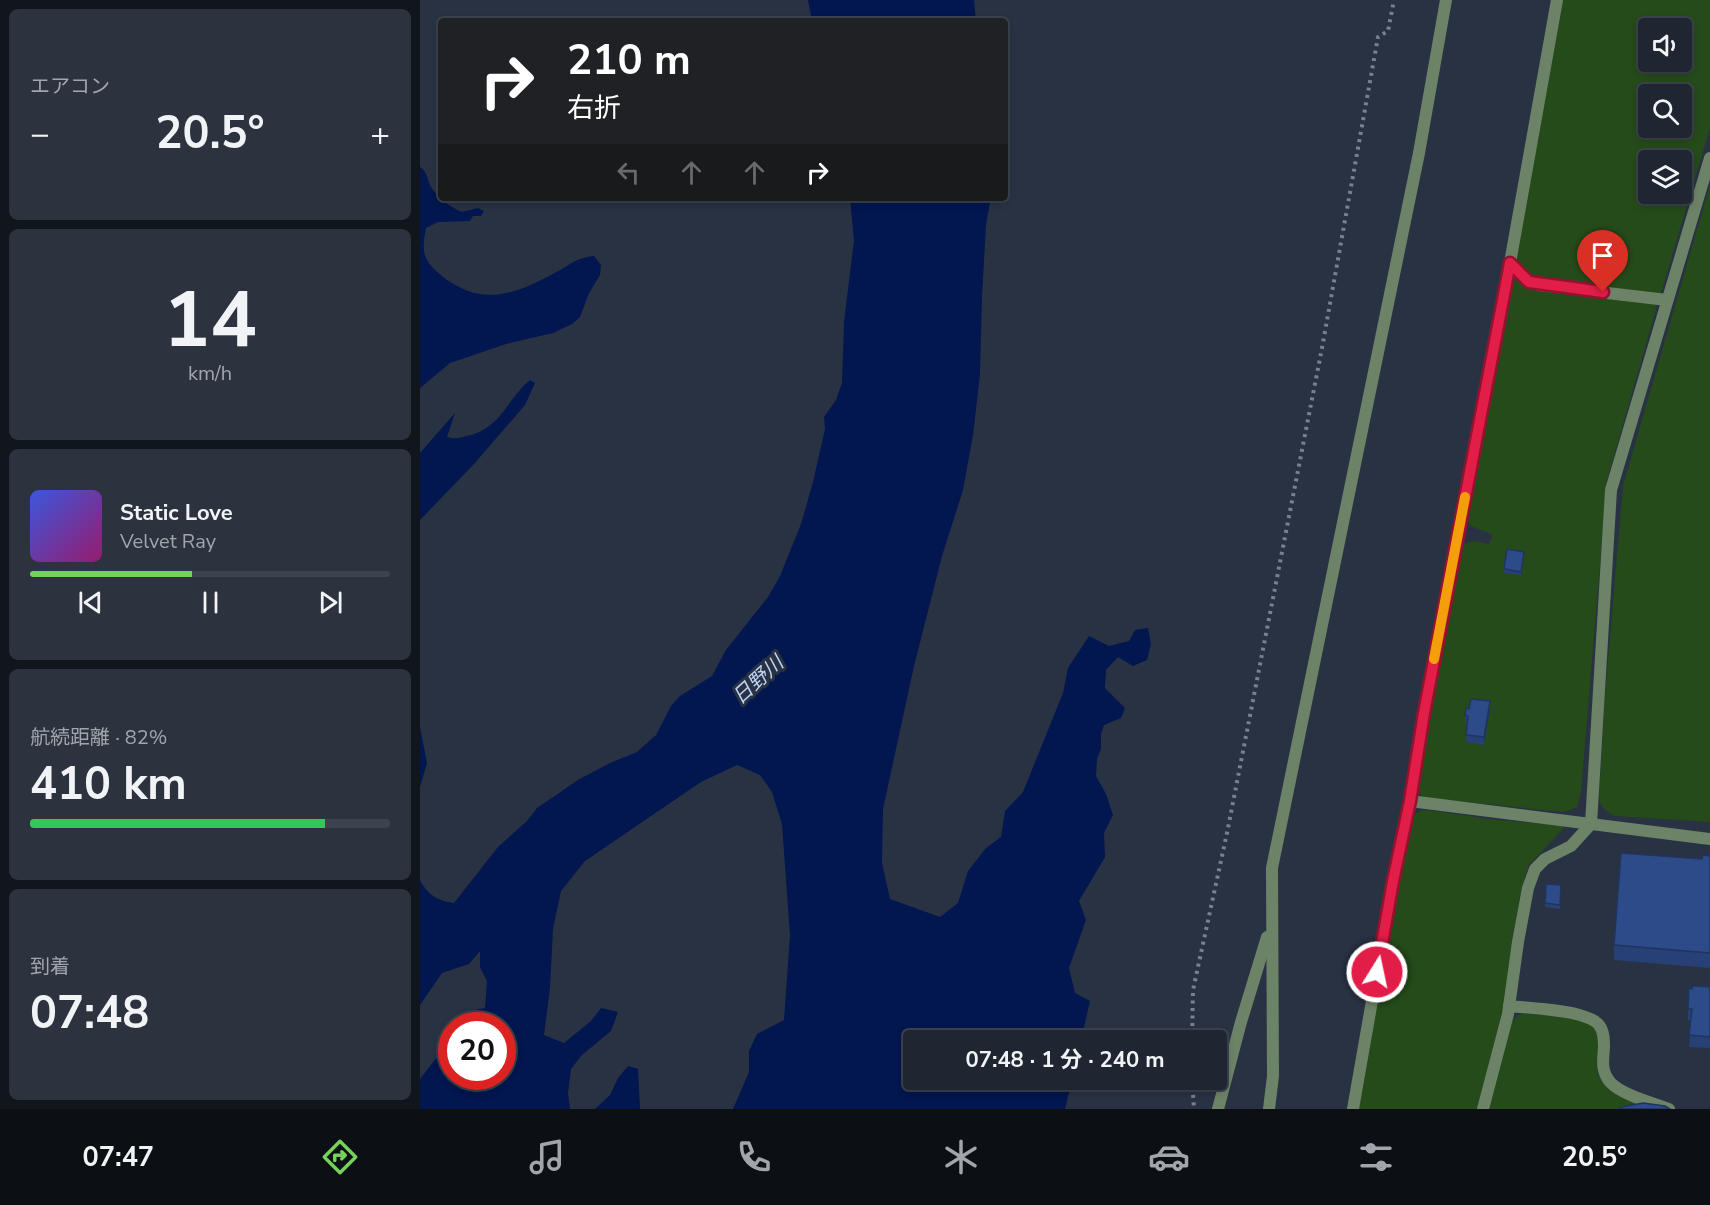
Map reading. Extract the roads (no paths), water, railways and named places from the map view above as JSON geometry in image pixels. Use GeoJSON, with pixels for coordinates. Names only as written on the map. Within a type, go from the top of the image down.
{"type":"FeatureCollection","features":[{"type":"Feature","properties":{"kind":"street"},"geometry":{"type":"LineString","coordinates":[[1269,1109],[1273,1076],[1272,868],[1419,153],[1446,0]]}},
{"type":"Feature","properties":{"kind":"street"},"geometry":{"type":"LineString","coordinates":[[1353,1109],[1393,881],[1410,801],[1419,736],[1510,263],[1557,0]]}},
{"type":"Feature","properties":{"kind":"street"},"geometry":{"type":"LineString","coordinates":[[1483,1109],[1509,1006],[1528,888],[1535,869],[1545,859],[1571,846],[1591,824],[1611,490],[1710,158]]}},
{"type":"Feature","properties":{"kind":"street"},"geometry":{"type":"LineString","coordinates":[[1510,263],[1529,282],[1539,285],[1668,300]]}},
{"type":"Feature","properties":{"kind":"street"},"geometry":{"type":"LineString","coordinates":[[1410,801],[1710,839]]}},
{"type":"Feature","properties":{"kind":"street"},"geometry":{"type":"LineString","coordinates":[[1218,1109],[1241,1022],[1272,923]]}},
{"type":"Feature","properties":{"kind":"street"},"geometry":{"type":"LineString","coordinates":[[1509,1006],[1555,1010],[1587,1017],[1599,1025],[1604,1037],[1603,1071],[1610,1082],[1616,1088],[1669,1109]]}},
{"type":"Feature","properties":{"kind":"water"},"geometry":{"type":"Polygon","coordinates":[[[808,0],[974,0],[976,18],[811,18],[808,0]]]}},
{"type":"Feature","properties":{"kind":"water"},"geometry":{"type":"Polygon","coordinates":[[[420,167],[438,195],[438,201],[444,201],[462,212],[478,208],[484,211],[481,216],[473,216],[470,221],[438,222],[426,228],[424,250],[427,261],[442,276],[457,286],[487,295],[501,294],[530,285],[584,258],[594,256],[601,265],[600,275],[589,293],[580,317],[572,324],[553,333],[506,344],[450,363],[420,388],[420,167]]]}},
{"type":"Feature","properties":{"kind":"water","name":"日野川"},"geometry":{"type":"Polygon","coordinates":[[[850,201],[990,201],[986,224],[980,374],[973,435],[963,490],[942,556],[914,666],[883,809],[882,863],[890,899],[940,917],[958,903],[968,871],[986,848],[1001,837],[1005,811],[1023,792],[1063,693],[1068,668],[1089,636],[1109,646],[1129,641],[1135,630],[1148,628],[1151,644],[1147,660],[1133,666],[1118,657],[1106,670],[1105,688],[1125,708],[1121,718],[1104,725],[1101,734],[1096,776],[1106,794],[1113,815],[1104,833],[1105,857],[1079,901],[1086,920],[1069,968],[1075,993],[1090,1001],[1083,1030],[903,1030],[903,1090],[1070,1090],[1065,1109],[733,1109],[749,1072],[749,1051],[757,1034],[784,1020],[790,935],[782,824],[772,792],[760,775],[737,765],[701,782],[585,861],[561,891],[553,929],[550,988],[544,1035],[564,1043],[591,1021],[601,1008],[618,1012],[611,1031],[582,1055],[571,1069],[568,1093],[570,1109],[420,1109],[420,1079],[438,1056],[438,1090],[516,1090],[516,1012],[468,1012],[485,1008],[487,981],[480,967],[480,951],[469,964],[442,973],[420,1005],[420,880],[433,896],[442,901],[454,903],[498,847],[527,821],[537,808],[578,780],[637,752],[656,735],[671,706],[680,696],[712,676],[726,650],[768,597],[780,576],[801,524],[825,429],[824,417],[836,400],[842,383],[844,322],[854,240],[850,201]]]}},
{"type":"Feature","properties":{"kind":"water"},"geometry":{"type":"Polygon","coordinates":[[[530,380],[535,383],[525,405],[474,464],[420,520],[420,453],[455,413],[447,437],[456,438],[482,431],[498,418],[530,380]]]}},
{"type":"Feature","properties":{"kind":"water"},"geometry":{"type":"Polygon","coordinates":[[[420,727],[427,763],[420,787],[420,727]]]}},
{"type":"Feature","properties":{"kind":"water"},"geometry":{"type":"Polygon","coordinates":[[[628,1066],[638,1069],[640,1109],[595,1109],[610,1095],[618,1078],[628,1066]]]}}]}
